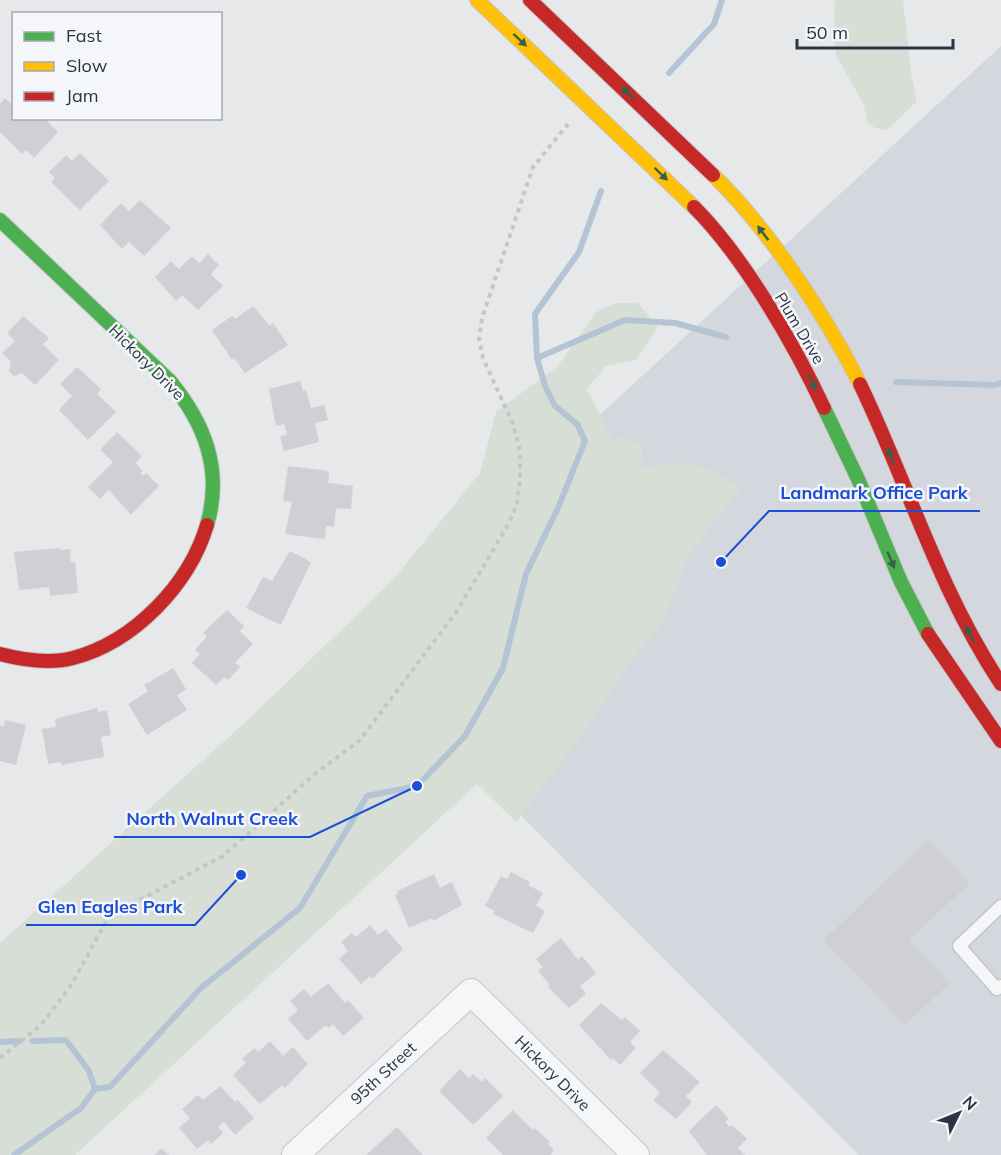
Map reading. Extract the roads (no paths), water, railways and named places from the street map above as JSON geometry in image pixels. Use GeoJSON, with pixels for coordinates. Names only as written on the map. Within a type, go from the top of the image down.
{"type":"FeatureCollection","features":[{"type":"Feature","properties":{"kind":"street","name":"Plum Drive"},"geometry":{"type":"LineString","coordinates":[[477,0],[709,222],[761,286],[807,371],[922,624],[1001,741]]}},
{"type":"Feature","properties":{"kind":"street","name":"Plum Drive"},"geometry":{"type":"LineString","coordinates":[[530,0],[723,186],[763,233],[784,271],[823,320],[857,379],[880,426],[946,588],[978,648],[1001,684]]}},
{"type":"Feature","properties":{"kind":"street","name":"Hickory Drive"},"geometry":{"type":"LineString","coordinates":[[0,220],[170,381],[188,402],[202,426],[211,454],[214,481],[212,511],[204,538],[192,562],[148,613],[124,635],[100,648],[73,658],[43,661],[0,654]]}},
{"type":"Feature","properties":{"kind":"street","name":"Hickory Drive"},"geometry":{"type":"LineString","coordinates":[[471,992],[636,1155]]}},
{"type":"Feature","properties":{"kind":"street","name":"95th Street"},"geometry":{"type":"LineString","coordinates":[[295,1155],[471,992]]}},
{"type":"Feature","properties":{"kind":"lane"},"geometry":{"type":"LineString","coordinates":[[1001,906],[958,946],[997,989],[1001,986]]}},
{"type":"Feature","properties":{"kind":"waterway"},"geometry":{"type":"LineString","coordinates":[[669,73],[714,24],[722,0]]}},
{"type":"Feature","properties":{"kind":"waterway"},"geometry":{"type":"LineString","coordinates":[[95,1089],[110,1087],[201,988],[300,908],[367,796],[417,786],[465,736],[503,668],[526,574],[558,508],[585,441],[577,424],[555,406],[545,386],[537,358],[535,314],[579,252],[601,191]]}},
{"type":"Feature","properties":{"kind":"waterway"},"geometry":{"type":"LineString","coordinates":[[537,358],[625,320],[675,323],[726,337]]}},
{"type":"Feature","properties":{"kind":"waterway"},"geometry":{"type":"LineString","coordinates":[[896,382],[995,385],[1001,383]]}},
{"type":"Feature","properties":{"kind":"waterway"},"geometry":{"type":"LineString","coordinates":[[33,1041],[66,1040],[89,1071],[95,1089]]}},
{"type":"Feature","properties":{"kind":"waterway"},"geometry":{"type":"LineString","coordinates":[[0,1042],[19,1041]]}},
{"type":"Feature","properties":{"kind":"waterway"},"geometry":{"type":"LineString","coordinates":[[14,1155],[81,1108],[95,1089]]}},
{"type":"Feature","properties":{"kind":"place","name":"Landmark Office Park"},"geometry":{"type":"Point","coordinates":[721,562]}},
{"type":"Feature","properties":{"kind":"place","name":"North Walnut Creek"},"geometry":{"type":"Point","coordinates":[417,786]}},
{"type":"Feature","properties":{"kind":"place","name":"Glen Eagles Park"},"geometry":{"type":"Point","coordinates":[241,875]}}]}
